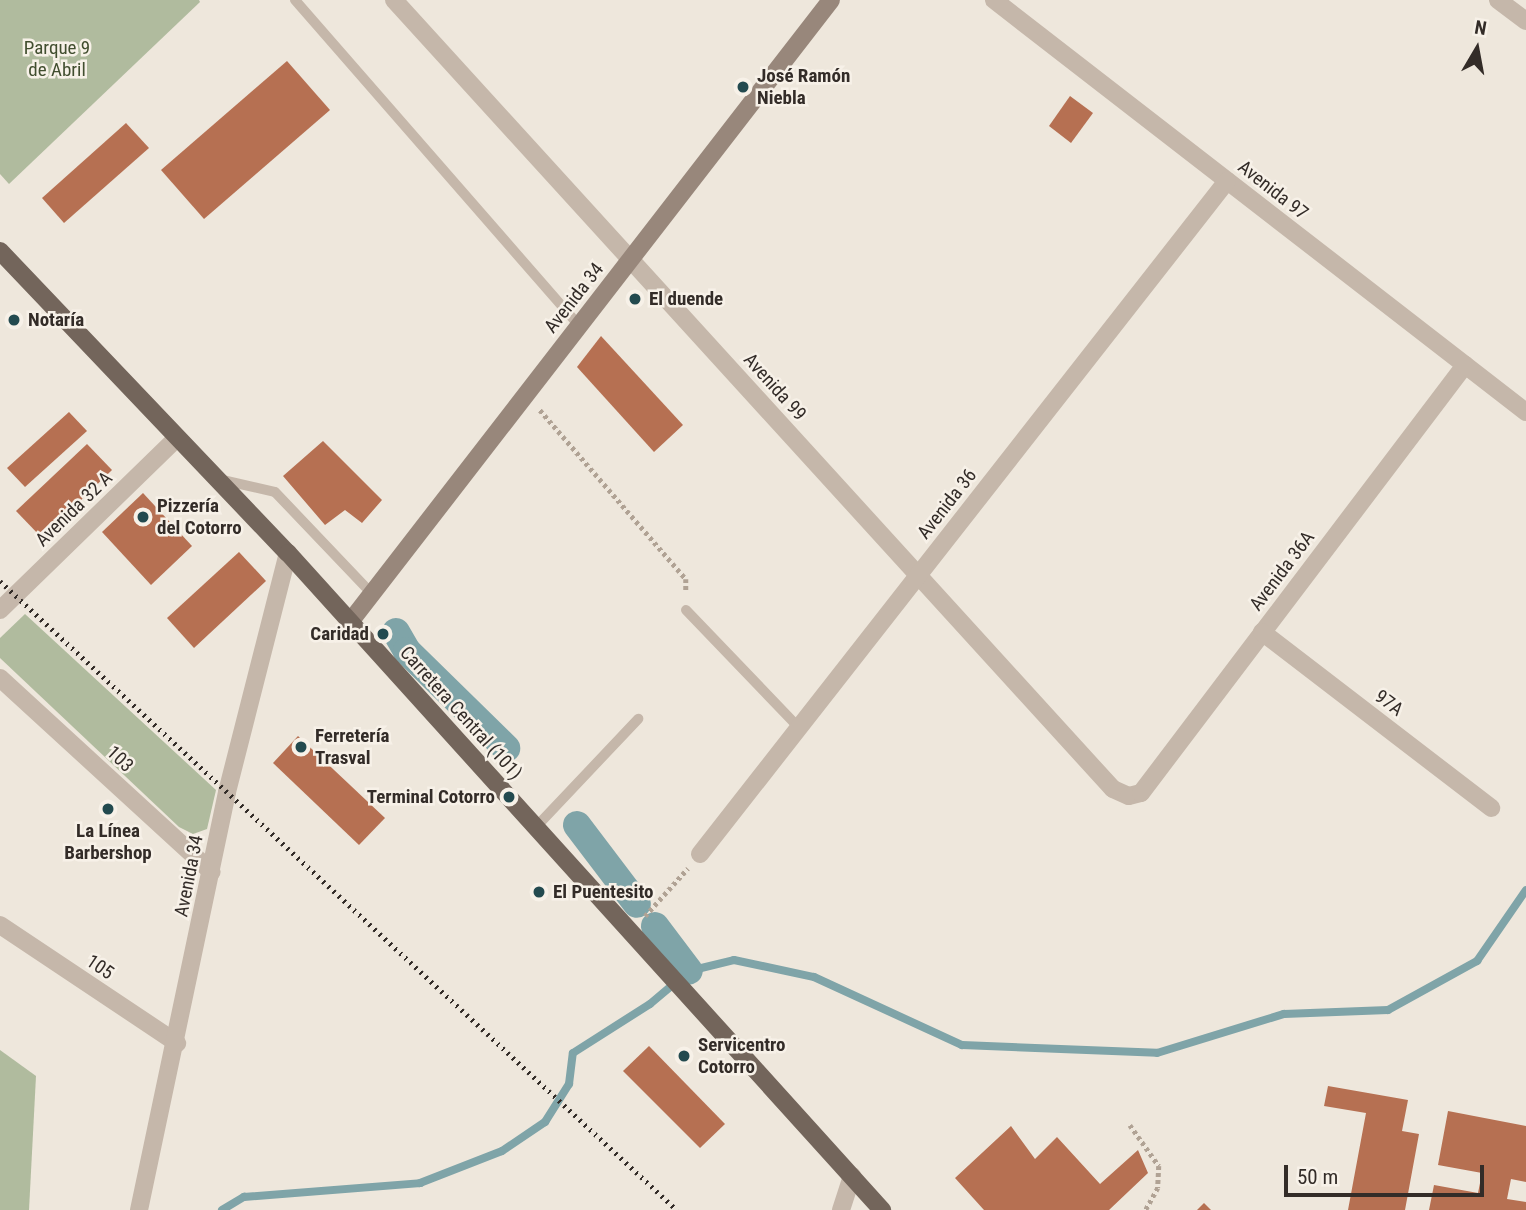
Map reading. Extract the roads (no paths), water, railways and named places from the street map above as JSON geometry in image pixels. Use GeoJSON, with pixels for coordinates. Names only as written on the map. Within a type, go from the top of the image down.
{"type":"FeatureCollection","features":[{"type":"Feature","properties":{"kind":"main road","name":"Carretera Central (101)"},"geometry":{"type":"LineString","coordinates":[[0,251],[288,553],[882,1210]]}},
{"type":"Feature","properties":{"kind":"street","name":"Avenida 99"},"geometry":{"type":"LineString","coordinates":[[394,0],[1113,789],[1129,796]]}},
{"type":"Feature","properties":{"kind":"street","name":"Avenida 34"},"geometry":{"type":"LineString","coordinates":[[350,622],[831,0]]}},
{"type":"Feature","properties":{"kind":"street","name":"Avenida 97"},"geometry":{"type":"LineString","coordinates":[[994,0],[1526,412]]}},
{"type":"Feature","properties":{"kind":"street"},"geometry":{"type":"LineString","coordinates":[[1498,0],[1526,21]]}},
{"type":"Feature","properties":{"kind":"street","name":"Avenida 36"},"geometry":{"type":"LineString","coordinates":[[700,854],[1227,181]]}},
{"type":"Feature","properties":{"kind":"street","name":"Avenida 36A"},"geometry":{"type":"LineString","coordinates":[[1129,796],[1140,793],[1465,365]]}},
{"type":"Feature","properties":{"kind":"street","name":"Avenida 32 A"},"geometry":{"type":"LineString","coordinates":[[0,610],[177,438]]}},
{"type":"Feature","properties":{"kind":"street","name":"Avenida 34"},"geometry":{"type":"LineString","coordinates":[[139,1210],[212,872],[288,553]]}},
{"type":"Feature","properties":{"kind":"street","name":"97A"},"geometry":{"type":"LineString","coordinates":[[1262,632],[1491,808]]}},
{"type":"Feature","properties":{"kind":"street","name":"103"},"geometry":{"type":"LineString","coordinates":[[0,678],[212,872]]}},
{"type":"Feature","properties":{"kind":"street","name":"105"},"geometry":{"type":"LineString","coordinates":[[0,925],[177,1043]]}},
{"type":"Feature","properties":{"kind":"street"},"geometry":{"type":"LineString","coordinates":[[841,1210],[852,1176]]}},
{"type":"Feature","properties":{"kind":"lane"},"geometry":{"type":"LineString","coordinates":[[295,0],[579,325]]}},
{"type":"Feature","properties":{"kind":"lane"},"geometry":{"type":"LineString","coordinates":[[216,479],[275,492],[372,594]]}},
{"type":"Feature","properties":{"kind":"lane"},"geometry":{"type":"LineString","coordinates":[[686,610],[799,728]]}},
{"type":"Feature","properties":{"kind":"lane"},"geometry":{"type":"LineString","coordinates":[[536,827],[638,719]]}},
{"type":"Feature","properties":{"kind":"waterway"},"geometry":{"type":"LineString","coordinates":[[396,632],[407,651],[506,748]]}},
{"type":"Feature","properties":{"kind":"waterway"},"geometry":{"type":"LineString","coordinates":[[577,825],[637,904]]}},
{"type":"Feature","properties":{"kind":"waterway"},"geometry":{"type":"LineString","coordinates":[[222,1210],[244,1197],[420,1183],[502,1151],[545,1122],[569,1084],[573,1053],[650,1004],[689,971],[734,960],[814,977],[962,1045],[1157,1053],[1284,1014],[1388,1010],[1477,961],[1526,890]]}},
{"type":"Feature","properties":{"kind":"waterway"},"geometry":{"type":"LineString","coordinates":[[655,926],[689,971]]}},
{"type":"Feature","properties":{"kind":"railway"},"geometry":{"type":"LineString","coordinates":[[0,581],[677,1210]]}},
{"type":"Feature","properties":{"kind":"place","name":"José Ramón Niebla"},"geometry":{"type":"Point","coordinates":[743,87]}},
{"type":"Feature","properties":{"kind":"place","name":"El duende"},"geometry":{"type":"Point","coordinates":[635,299]}},
{"type":"Feature","properties":{"kind":"place","name":"Notaría"},"geometry":{"type":"Point","coordinates":[14,320]}},
{"type":"Feature","properties":{"kind":"place","name":"Pizzería del Cotorro"},"geometry":{"type":"Point","coordinates":[143,517]}},
{"type":"Feature","properties":{"kind":"place","name":"Caridad"},"geometry":{"type":"Point","coordinates":[383,634]}},
{"type":"Feature","properties":{"kind":"place","name":"Ferretería Trasval"},"geometry":{"type":"Point","coordinates":[301,747]}},
{"type":"Feature","properties":{"kind":"place","name":"Terminal Cotorro"},"geometry":{"type":"Point","coordinates":[509,797]}},
{"type":"Feature","properties":{"kind":"place","name":"La Línea Barbershop"},"geometry":{"type":"Point","coordinates":[108,809]}},
{"type":"Feature","properties":{"kind":"place","name":"El Puentesito"},"geometry":{"type":"Point","coordinates":[539,892]}},
{"type":"Feature","properties":{"kind":"place","name":"Servicentro Cotorro"},"geometry":{"type":"Point","coordinates":[684,1056]}},
{"type":"Feature","properties":{"kind":"park label","name":"Parque 9 de Abril"},"geometry":{"type":"Point","coordinates":[57,59]}}]}
